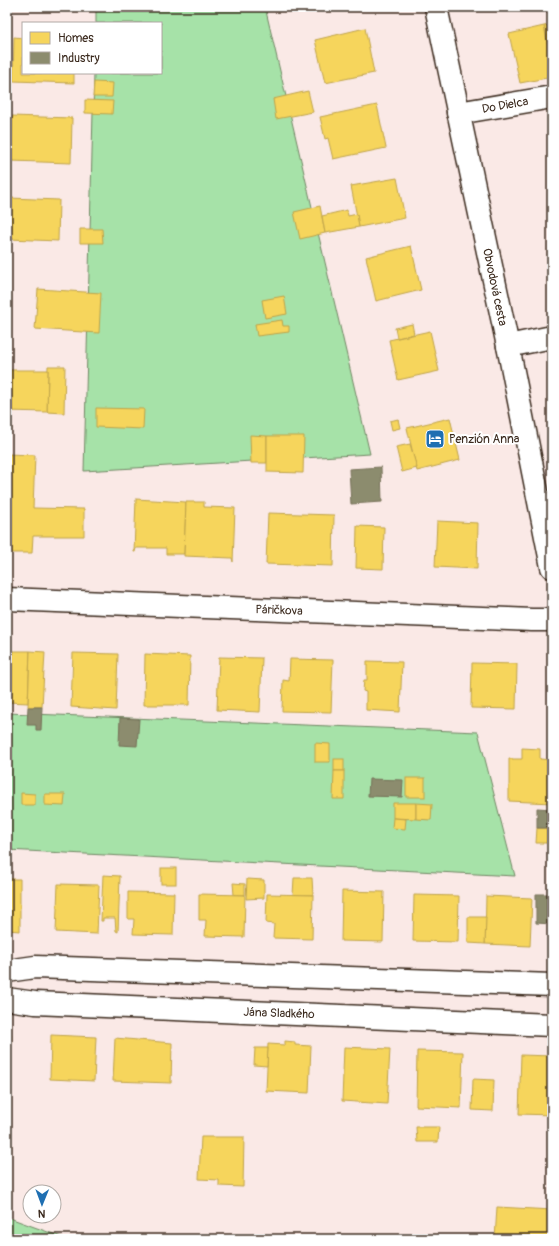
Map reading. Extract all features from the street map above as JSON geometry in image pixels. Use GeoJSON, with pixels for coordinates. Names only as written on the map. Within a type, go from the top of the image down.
{"type":"FeatureCollection","features":[{"type":"Feature","properties":{"kind":"street","name":"Obvodová cesta"},"geometry":{"type":"LineString","coordinates":[[436,7],[508,346],[552,567]]}},
{"type":"Feature","properties":{"kind":"street","name":"Do Dielca"},"geometry":{"type":"LineString","coordinates":[[458,113],[552,97]]}},
{"type":"Feature","properties":{"kind":"street"},"geometry":{"type":"LineString","coordinates":[[508,346],[552,337]]}},
{"type":"Feature","properties":{"kind":"street","name":"Páričkova"},"geometry":{"type":"LineString","coordinates":[[7,599],[552,620]]}},
{"type":"Feature","properties":{"kind":"street"},"geometry":{"type":"LineString","coordinates":[[7,972],[35,967],[552,985]]}},
{"type":"Feature","properties":{"kind":"street","name":"Jána Sladkého"},"geometry":{"type":"LineString","coordinates":[[7,999],[43,1003],[552,1025]]}},
{"type":"Feature","properties":{"kind":"green space"},"geometry":{"type":"Polygon","coordinates":[[[96,7],[265,7],[370,454],[84,471],[94,74],[162,74],[162,22],[96,22],[96,7]]]}},
{"type":"Feature","properties":{"kind":"green space"},"geometry":{"type":"Polygon","coordinates":[[[7,713],[478,732],[515,876],[7,850],[7,713]]]}},
{"type":"Feature","properties":{"kind":"green space"},"geometry":{"type":"Polygon","coordinates":[[[7,1217],[22,1222],[22,1224],[26,1224],[67,1239],[7,1239],[7,1217]]]}},
{"type":"Feature","properties":{"kind":"building: Homes"},"geometry":{"type":"Polygon","coordinates":[[[552,24],[552,51],[549,51],[544,26],[552,24]]]}},
{"type":"Feature","properties":{"kind":"building: Homes"},"geometry":{"type":"Polygon","coordinates":[[[544,26],[549,51],[552,51],[552,77],[520,83],[509,34],[544,26]]]}},
{"type":"Feature","properties":{"kind":"building: Homes"},"geometry":{"type":"Polygon","coordinates":[[[365,28],[374,73],[325,83],[315,40],[365,28]]]}},
{"type":"Feature","properties":{"kind":"building: Homes"},"geometry":{"type":"Polygon","coordinates":[[[14,37],[22,38],[22,74],[74,74],[74,83],[13,81],[14,37]]]}},
{"type":"Feature","properties":{"kind":"building: Homes"},"geometry":{"type":"Polygon","coordinates":[[[94,82],[113,83],[112,97],[93,97],[94,82]]]}},
{"type":"Feature","properties":{"kind":"building: Homes"},"geometry":{"type":"Polygon","coordinates":[[[308,91],[313,112],[276,119],[273,99],[308,91]]]}},
{"type":"Feature","properties":{"kind":"building: Homes"},"geometry":{"type":"Polygon","coordinates":[[[85,100],[113,101],[112,114],[85,113],[85,100]]]}},
{"type":"Feature","properties":{"kind":"building: Homes"},"geometry":{"type":"Polygon","coordinates":[[[377,105],[386,148],[333,159],[328,138],[325,139],[320,117],[377,105]]]}},
{"type":"Feature","properties":{"kind":"building: Homes"},"geometry":{"type":"Polygon","coordinates":[[[12,116],[72,118],[71,163],[11,161],[12,116]]]}},
{"type":"Feature","properties":{"kind":"building: Homes"},"geometry":{"type":"Polygon","coordinates":[[[397,178],[405,218],[359,227],[351,186],[397,178]]]}},
{"type":"Feature","properties":{"kind":"building: Homes"},"geometry":{"type":"Polygon","coordinates":[[[10,198],[59,200],[58,241],[9,239],[10,198]]]}},
{"type":"Feature","properties":{"kind":"building: Homes"},"geometry":{"type":"Polygon","coordinates":[[[320,206],[325,233],[300,239],[294,212],[320,206]]]}},
{"type":"Feature","properties":{"kind":"building: Homes"},"geometry":{"type":"Polygon","coordinates":[[[347,210],[348,216],[357,214],[359,227],[325,233],[322,216],[347,210]]]}},
{"type":"Feature","properties":{"kind":"building: Homes"},"geometry":{"type":"Polygon","coordinates":[[[80,229],[102,229],[103,243],[80,243],[80,229]]]}},
{"type":"Feature","properties":{"kind":"building: Homes"},"geometry":{"type":"Polygon","coordinates":[[[411,246],[421,290],[376,301],[366,257],[411,246]]]}},
{"type":"Feature","properties":{"kind":"building: Homes"},"geometry":{"type":"Polygon","coordinates":[[[38,289],[101,293],[99,333],[35,329],[38,289]]]}},
{"type":"Feature","properties":{"kind":"building: Homes"},"geometry":{"type":"Polygon","coordinates":[[[284,296],[287,314],[265,318],[262,300],[284,296]]]}},
{"type":"Feature","properties":{"kind":"building: Homes"},"geometry":{"type":"Polygon","coordinates":[[[282,320],[283,326],[289,326],[289,332],[257,336],[255,324],[282,320]]]}},
{"type":"Feature","properties":{"kind":"building: Homes"},"geometry":{"type":"Polygon","coordinates":[[[412,324],[414,334],[397,338],[395,328],[412,324]]]}},
{"type":"Feature","properties":{"kind":"building: Homes"},"geometry":{"type":"Polygon","coordinates":[[[430,331],[439,371],[398,380],[389,340],[430,331]]]}},
{"type":"Feature","properties":{"kind":"building: Homes"},"geometry":{"type":"Polygon","coordinates":[[[48,366],[65,366],[64,413],[47,412],[48,366]]]}},
{"type":"Feature","properties":{"kind":"building: Homes"},"geometry":{"type":"Polygon","coordinates":[[[7,370],[48,370],[47,412],[7,411],[7,370]]]}},
{"type":"Feature","properties":{"kind":"building: Homes"},"geometry":{"type":"Polygon","coordinates":[[[96,408],[144,409],[143,429],[96,427],[96,408]]]}},
{"type":"Feature","properties":{"kind":"building: Homes"},"geometry":{"type":"Polygon","coordinates":[[[450,418],[460,460],[417,471],[407,428],[450,418]]]}},
{"type":"Feature","properties":{"kind":"building: Homes"},"geometry":{"type":"Polygon","coordinates":[[[398,419],[400,428],[392,430],[390,421],[398,419]]]}},
{"type":"Feature","properties":{"kind":"building: Homes"},"geometry":{"type":"Polygon","coordinates":[[[250,435],[267,436],[267,463],[251,463],[250,435]]]}},
{"type":"Feature","properties":{"kind":"building: Homes"},"geometry":{"type":"Polygon","coordinates":[[[267,436],[304,436],[303,473],[267,472],[267,436]]]}},
{"type":"Feature","properties":{"kind":"building: Homes"},"geometry":{"type":"Polygon","coordinates":[[[410,444],[417,468],[402,472],[396,447],[410,444]]]}},
{"type":"Feature","properties":{"kind":"building: Homes"},"geometry":{"type":"Polygon","coordinates":[[[7,454],[35,455],[33,508],[84,509],[84,536],[33,536],[32,553],[7,553],[7,454]]]}},
{"type":"Feature","properties":{"kind":"building: Homes"},"geometry":{"type":"Polygon","coordinates":[[[136,499],[186,502],[184,554],[166,554],[166,548],[136,548],[134,552],[136,499]]]}},
{"type":"Feature","properties":{"kind":"building: Homes"},"geometry":{"type":"Polygon","coordinates":[[[186,502],[204,502],[204,507],[235,508],[233,562],[232,558],[184,556],[186,502]]]}},
{"type":"Feature","properties":{"kind":"building: Homes"},"geometry":{"type":"Polygon","coordinates":[[[268,513],[334,515],[333,566],[266,564],[268,513]]]}},
{"type":"Feature","properties":{"kind":"building: Homes"},"geometry":{"type":"Polygon","coordinates":[[[437,521],[478,523],[477,569],[435,567],[437,521]]]}},
{"type":"Feature","properties":{"kind":"building: Homes"},"geometry":{"type":"Polygon","coordinates":[[[357,526],[384,527],[383,569],[356,568],[357,526]]]}},
{"type":"Feature","properties":{"kind":"building: Homes"},"geometry":{"type":"Polygon","coordinates":[[[7,651],[30,651],[28,703],[7,702],[7,651]]]}},
{"type":"Feature","properties":{"kind":"building: Homes"},"geometry":{"type":"Polygon","coordinates":[[[30,651],[45,652],[42,707],[28,707],[30,651]]]}},
{"type":"Feature","properties":{"kind":"building: Homes"},"geometry":{"type":"Polygon","coordinates":[[[73,653],[118,654],[116,710],[71,707],[73,653]]]}},
{"type":"Feature","properties":{"kind":"building: Homes"},"geometry":{"type":"Polygon","coordinates":[[[145,654],[190,656],[189,705],[144,705],[145,654]]]}},
{"type":"Feature","properties":{"kind":"building: Homes"},"geometry":{"type":"Polygon","coordinates":[[[219,657],[262,658],[260,712],[217,710],[219,657]]]}},
{"type":"Feature","properties":{"kind":"building: Homes"},"geometry":{"type":"Polygon","coordinates":[[[290,659],[333,660],[331,712],[282,711],[283,680],[289,681],[290,659]]]}},
{"type":"Feature","properties":{"kind":"building: Homes"},"geometry":{"type":"Polygon","coordinates":[[[367,661],[402,662],[400,712],[366,710],[366,692],[363,691],[364,680],[367,680],[367,661]]]}},
{"type":"Feature","properties":{"kind":"building: Homes"},"geometry":{"type":"Polygon","coordinates":[[[472,663],[517,664],[516,709],[471,708],[472,663]]]}},
{"type":"Feature","properties":{"kind":"building: Homes"},"geometry":{"type":"Polygon","coordinates":[[[315,743],[330,744],[330,762],[315,762],[315,743]]]}},
{"type":"Feature","properties":{"kind":"building: Homes"},"geometry":{"type":"Polygon","coordinates":[[[522,748],[540,749],[540,759],[552,760],[552,803],[509,801],[509,759],[522,759],[522,748]]]}},
{"type":"Feature","properties":{"kind":"building: Homes"},"geometry":{"type":"Polygon","coordinates":[[[334,759],[344,759],[344,771],[334,771],[334,759]]]}},
{"type":"Feature","properties":{"kind":"building: Homes"},"geometry":{"type":"Polygon","coordinates":[[[334,771],[344,771],[344,799],[333,799],[334,771]]]}},
{"type":"Feature","properties":{"kind":"building: Homes"},"geometry":{"type":"Polygon","coordinates":[[[406,778],[425,778],[425,797],[406,797],[406,778]]]}},
{"type":"Feature","properties":{"kind":"building: Homes"},"geometry":{"type":"Polygon","coordinates":[[[21,793],[35,794],[35,805],[21,805],[21,793]]]}},
{"type":"Feature","properties":{"kind":"building: Homes"},"geometry":{"type":"Polygon","coordinates":[[[45,794],[65,794],[64,806],[45,805],[45,794]]]}},
{"type":"Feature","properties":{"kind":"building: Homes"},"geometry":{"type":"Polygon","coordinates":[[[393,803],[416,803],[416,819],[393,818],[393,803]]]}},
{"type":"Feature","properties":{"kind":"building: Homes"},"geometry":{"type":"Polygon","coordinates":[[[416,803],[432,804],[431,820],[416,819],[416,803]]]}},
{"type":"Feature","properties":{"kind":"building: Homes"},"geometry":{"type":"Polygon","coordinates":[[[393,818],[406,819],[405,829],[392,828],[393,818]]]}},
{"type":"Feature","properties":{"kind":"building: Homes"},"geometry":{"type":"Polygon","coordinates":[[[537,828],[552,828],[552,843],[536,843],[537,828]]]}},
{"type":"Feature","properties":{"kind":"building: Homes"},"geometry":{"type":"Polygon","coordinates":[[[161,868],[176,868],[176,884],[161,884],[161,868]]]}},
{"type":"Feature","properties":{"kind":"building: Homes"},"geometry":{"type":"Polygon","coordinates":[[[103,875],[120,876],[118,932],[116,931],[115,918],[103,918],[103,921],[101,921],[103,875]]]}},
{"type":"Feature","properties":{"kind":"building: Homes"},"geometry":{"type":"Polygon","coordinates":[[[294,878],[312,878],[313,895],[293,895],[294,878]]]}},
{"type":"Feature","properties":{"kind":"building: Homes"},"geometry":{"type":"Polygon","coordinates":[[[7,879],[20,879],[20,931],[7,930],[7,879]]]}},
{"type":"Feature","properties":{"kind":"building: Homes"},"geometry":{"type":"Polygon","coordinates":[[[247,879],[264,880],[264,898],[246,899],[247,879]]]}},
{"type":"Feature","properties":{"kind":"building: Homes"},"geometry":{"type":"Polygon","coordinates":[[[233,883],[245,884],[245,895],[234,895],[233,883]]]}},
{"type":"Feature","properties":{"kind":"building: Homes"},"geometry":{"type":"Polygon","coordinates":[[[58,884],[99,885],[97,934],[56,932],[58,884]]]}},
{"type":"Feature","properties":{"kind":"building: Homes"},"geometry":{"type":"Polygon","coordinates":[[[342,891],[384,892],[383,942],[341,941],[342,891]]]}},
{"type":"Feature","properties":{"kind":"building: Homes"},"geometry":{"type":"Polygon","coordinates":[[[128,892],[174,893],[173,935],[133,934],[134,919],[128,919],[128,892]]]}},
{"type":"Feature","properties":{"kind":"building: Homes"},"geometry":{"type":"Polygon","coordinates":[[[199,894],[245,895],[244,937],[205,936],[206,920],[199,920],[199,894]]]}},
{"type":"Feature","properties":{"kind":"building: Homes"},"geometry":{"type":"Polygon","coordinates":[[[267,894],[313,895],[312,939],[273,938],[274,924],[266,923],[267,894]]]}},
{"type":"Feature","properties":{"kind":"building: Homes"},"geometry":{"type":"Polygon","coordinates":[[[414,895],[459,896],[458,942],[413,941],[414,895]]]}},
{"type":"Feature","properties":{"kind":"building: Homes"},"geometry":{"type":"Polygon","coordinates":[[[486,896],[532,898],[530,946],[485,944],[486,896]]]}},
{"type":"Feature","properties":{"kind":"building: Homes"},"geometry":{"type":"Polygon","coordinates":[[[468,917],[486,917],[485,944],[468,943],[468,917]]]}},
{"type":"Feature","properties":{"kind":"building: Homes"},"geometry":{"type":"Polygon","coordinates":[[[9,1033],[11,1034],[10,1086],[7,1086],[7,1039],[9,1039],[9,1033]]]}},
{"type":"Feature","properties":{"kind":"building: Homes"},"geometry":{"type":"Polygon","coordinates":[[[51,1035],[96,1037],[94,1081],[50,1079],[51,1035]]]}},
{"type":"Feature","properties":{"kind":"building: Homes"},"geometry":{"type":"Polygon","coordinates":[[[115,1038],[172,1043],[171,1083],[113,1081],[115,1038]]]}},
{"type":"Feature","properties":{"kind":"building: Homes"},"geometry":{"type":"Polygon","coordinates":[[[285,1041],[295,1042],[295,1045],[311,1046],[309,1093],[266,1091],[268,1044],[285,1045],[285,1041]]]}},
{"type":"Feature","properties":{"kind":"building: Homes"},"geometry":{"type":"Polygon","coordinates":[[[344,1047],[390,1049],[387,1104],[342,1101],[344,1047]]]}},
{"type":"Feature","properties":{"kind":"building: Homes"},"geometry":{"type":"Polygon","coordinates":[[[255,1048],[268,1048],[267,1066],[254,1065],[255,1048]]]}},
{"type":"Feature","properties":{"kind":"building: Homes"},"geometry":{"type":"Polygon","coordinates":[[[417,1051],[463,1052],[461,1108],[416,1106],[417,1051]]]}},
{"type":"Feature","properties":{"kind":"building: Homes"},"geometry":{"type":"Polygon","coordinates":[[[521,1055],[552,1056],[552,1115],[519,1114],[521,1055]]]}},
{"type":"Feature","properties":{"kind":"building: Homes"},"geometry":{"type":"Polygon","coordinates":[[[473,1079],[494,1080],[493,1111],[472,1110],[473,1079]]]}},
{"type":"Feature","properties":{"kind":"building: Homes"},"geometry":{"type":"Polygon","coordinates":[[[416,1127],[439,1127],[438,1142],[417,1142],[416,1127]]]}},
{"type":"Feature","properties":{"kind":"building: Homes"},"geometry":{"type":"Polygon","coordinates":[[[201,1137],[244,1137],[243,1187],[219,1186],[219,1180],[199,1179],[201,1137]]]}},
{"type":"Feature","properties":{"kind":"building: Homes"},"geometry":{"type":"Polygon","coordinates":[[[497,1207],[552,1210],[552,1239],[495,1239],[497,1207]]]}},
{"type":"Feature","properties":{"kind":"building: Industry"},"geometry":{"type":"Polygon","coordinates":[[[381,467],[382,502],[351,504],[349,469],[381,467]]]}},
{"type":"Feature","properties":{"kind":"building: Industry"},"geometry":{"type":"Polygon","coordinates":[[[28,707],[42,707],[41,730],[36,730],[36,725],[27,725],[28,707]]]}},
{"type":"Feature","properties":{"kind":"building: Industry"},"geometry":{"type":"Polygon","coordinates":[[[120,718],[139,719],[137,746],[119,745],[120,718]]]}},
{"type":"Feature","properties":{"kind":"building: Industry"},"geometry":{"type":"Polygon","coordinates":[[[369,779],[403,780],[402,797],[368,796],[369,779]]]}},
{"type":"Feature","properties":{"kind":"building: Industry"},"geometry":{"type":"Polygon","coordinates":[[[537,808],[552,809],[552,828],[537,828],[537,808]]]}},
{"type":"Feature","properties":{"kind":"building: Industry"},"geometry":{"type":"Polygon","coordinates":[[[536,894],[552,894],[552,924],[536,923],[536,894]]]}},
{"type":"Feature","properties":{"kind":"place","name":"Penzión Anna"},"geometry":{"type":"Point","coordinates":[435,439]}}]}
